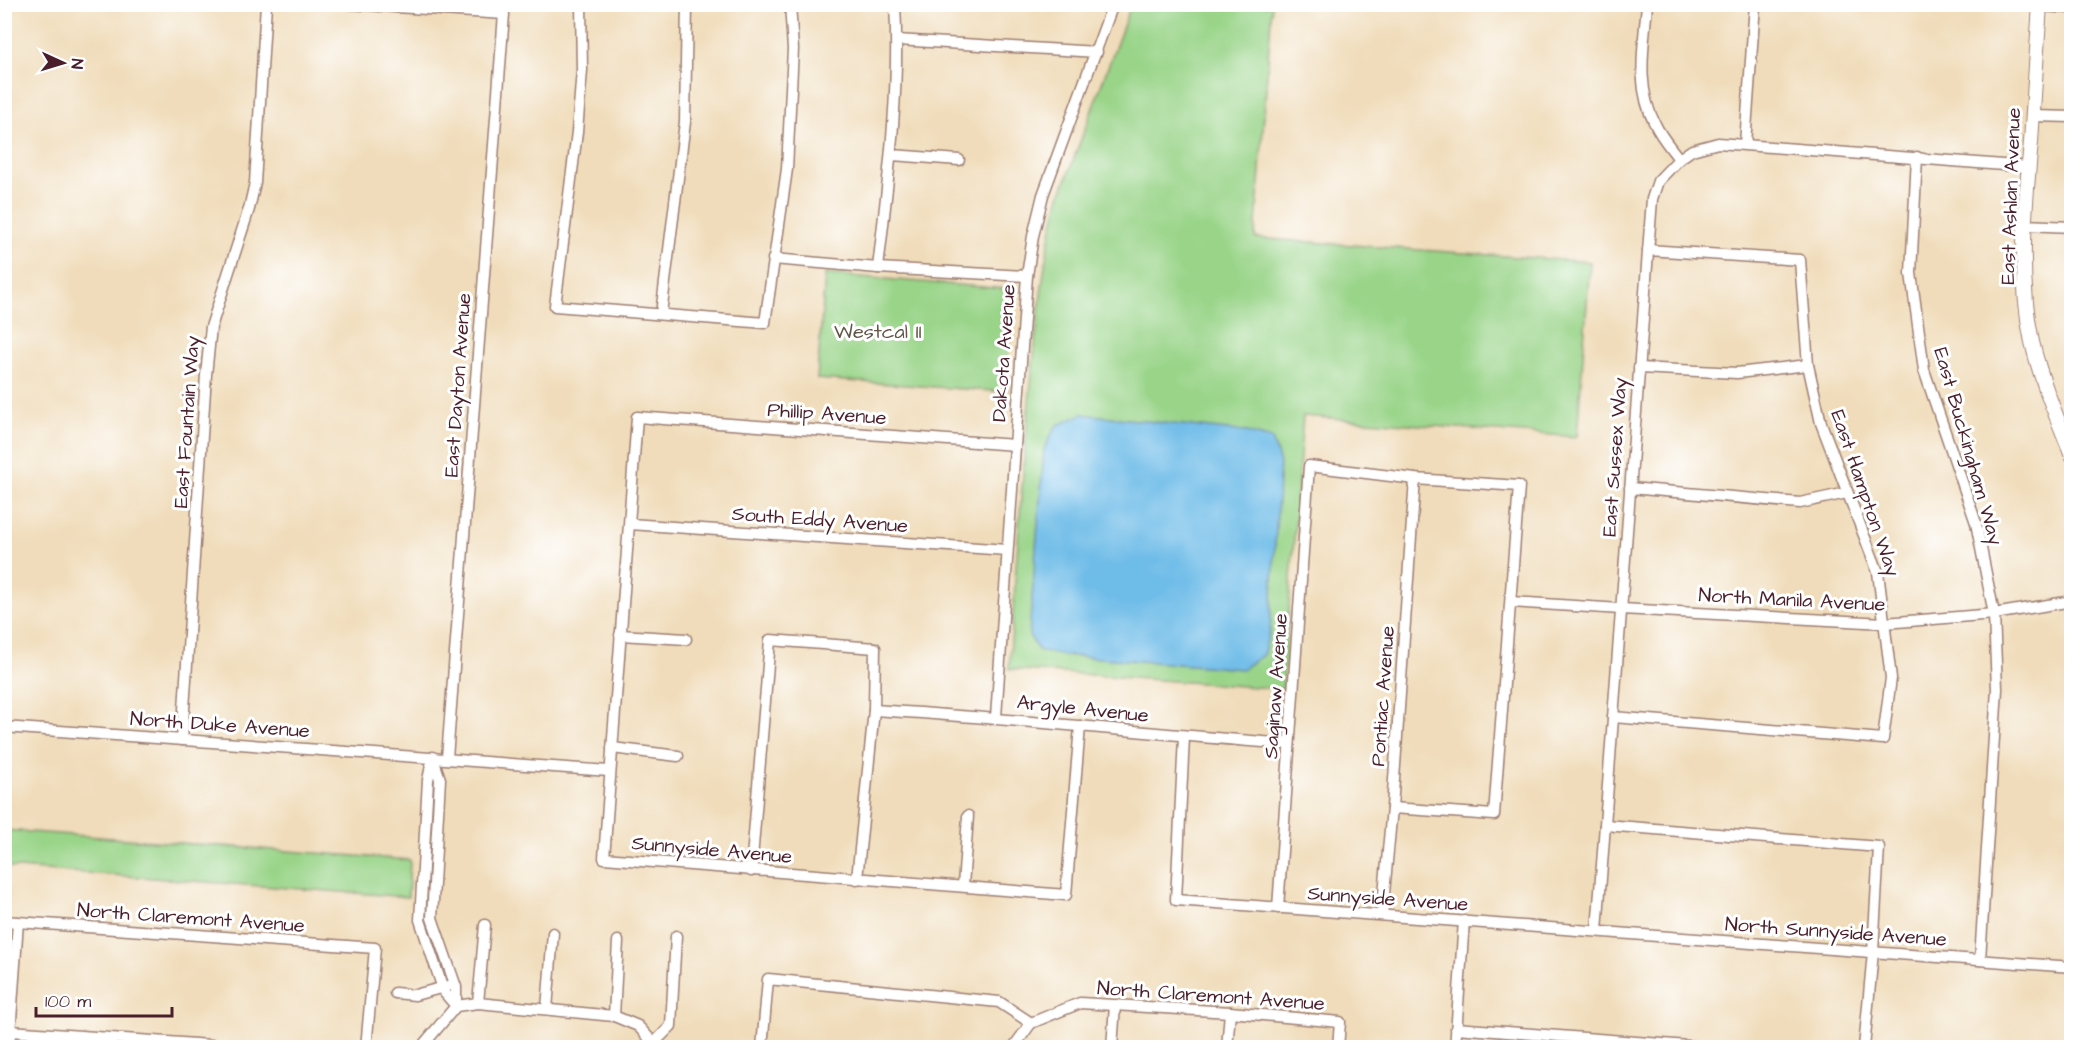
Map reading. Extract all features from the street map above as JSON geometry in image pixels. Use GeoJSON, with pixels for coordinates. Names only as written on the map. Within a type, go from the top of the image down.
{"type":"FeatureCollection","features":[{"type":"Feature","properties":{"kind":"main road","name":"East Ashlan Avenue"},"geometry":{"type":"LineString","coordinates":[[2040,5],[2025,225],[2024,275],[2032,343],[2044,383],[2072,455]]}},
{"type":"Feature","properties":{"kind":"street","name":"East Fountain Way"},"geometry":{"type":"LineString","coordinates":[[182,740],[211,327],[249,209],[255,183],[266,4]]}},
{"type":"Feature","properties":{"kind":"street","name":"East Dayton Avenue"},"geometry":{"type":"LineString","coordinates":[[350,4],[504,14],[447,758]]}},
{"type":"Feature","properties":{"kind":"street"},"geometry":{"type":"LineString","coordinates":[[581,4],[582,70],[577,132],[555,306],[765,323],[787,169],[793,49],[790,4]]}},
{"type":"Feature","properties":{"kind":"street"},"geometry":{"type":"LineString","coordinates":[[661,315],[685,122],[687,4]]}},
{"type":"Feature","properties":{"kind":"street"},"geometry":{"type":"LineString","coordinates":[[878,268],[892,155],[897,40],[895,4]]}},
{"type":"Feature","properties":{"kind":"street","name":"Dakota Avenue"},"geometry":{"type":"LineString","coordinates":[[996,717],[1027,276],[1033,236],[1043,195],[1113,4]]}},
{"type":"Feature","properties":{"kind":"street"},"geometry":{"type":"LineString","coordinates":[[1647,4],[1642,75],[1644,93],[1654,124],[1679,159]]}},
{"type":"Feature","properties":{"kind":"street"},"geometry":{"type":"LineString","coordinates":[[1745,144],[1755,4]]}},
{"type":"Feature","properties":{"kind":"street"},"geometry":{"type":"LineString","coordinates":[[2040,5],[2072,8]]}},
{"type":"Feature","properties":{"kind":"street"},"geometry":{"type":"LineString","coordinates":[[897,40],[1097,51]]}},
{"type":"Feature","properties":{"kind":"street"},"geometry":{"type":"LineString","coordinates":[[2033,116],[2072,117]]}},
{"type":"Feature","properties":{"kind":"street","name":"East Sussex Way"},"geometry":{"type":"LineString","coordinates":[[1597,931],[1653,191],[1664,172],[1679,159],[1692,150],[1718,142],[2029,167]]}},
{"type":"Feature","properties":{"kind":"street"},"geometry":{"type":"LineString","coordinates":[[892,155],[959,160]]}},
{"type":"Feature","properties":{"kind":"street","name":"East Buckingham Way"},"geometry":{"type":"LineString","coordinates":[[1917,157],[1911,273],[1924,370],[1976,524],[1994,614],[1997,689],[1980,960]]}},
{"type":"Feature","properties":{"kind":"street"},"geometry":{"type":"LineString","coordinates":[[2025,225],[2072,227]]}},
{"type":"Feature","properties":{"kind":"street","name":"East Hampton Way"},"geometry":{"type":"LineString","coordinates":[[1613,717],[1883,739],[1890,678],[1878,572],[1821,423],[1808,366],[1800,260],[1648,250]]}},
{"type":"Feature","properties":{"kind":"street"},"geometry":{"type":"LineString","coordinates":[[773,259],[878,268],[1027,276]]}},
{"type":"Feature","properties":{"kind":"street"},"geometry":{"type":"LineString","coordinates":[[1639,368],[1737,373],[1808,366]]}},
{"type":"Feature","properties":{"kind":"street","name":"Phillip Avenue"},"geometry":{"type":"LineString","coordinates":[[630,524],[637,417],[1015,445]]}},
{"type":"Feature","properties":{"kind":"street","name":"Saginaw Avenue"},"geometry":{"type":"LineString","coordinates":[[1278,908],[1310,466],[1415,479]]}},
{"type":"Feature","properties":{"kind":"street"},"geometry":{"type":"LineString","coordinates":[[1392,808],[1494,815],[1511,602],[1519,486],[1415,479]]}},
{"type":"Feature","properties":{"kind":"street","name":"Pontiac Avenue"},"geometry":{"type":"LineString","coordinates":[[1382,915],[1392,808],[1415,479]]}},
{"type":"Feature","properties":{"kind":"street"},"geometry":{"type":"LineString","coordinates":[[1630,488],[1800,503],[1847,493]]}},
{"type":"Feature","properties":{"kind":"street"},"geometry":{"type":"LineString","coordinates":[[447,758],[609,771],[630,524]]}},
{"type":"Feature","properties":{"kind":"street","name":"South Eddy Avenue"},"geometry":{"type":"LineString","coordinates":[[630,524],[1007,550]]}},
{"type":"Feature","properties":{"kind":"street","name":"North Manila Avenue"},"geometry":{"type":"LineString","coordinates":[[1511,602],[1885,623],[1994,614],[2072,602]]}},
{"type":"Feature","properties":{"kind":"street"},"geometry":{"type":"LineString","coordinates":[[620,635],[686,639]]}},
{"type":"Feature","properties":{"kind":"street"},"geometry":{"type":"LineString","coordinates":[[751,871],[770,640],[875,648],[874,710],[857,879]]}},
{"type":"Feature","properties":{"kind":"street","name":"Argyle Avenue"},"geometry":{"type":"LineString","coordinates":[[874,710],[996,717],[1184,737],[1289,744]]}},
{"type":"Feature","properties":{"kind":"street","name":"Sunnyside Avenue"},"geometry":{"type":"LineString","coordinates":[[609,771],[604,858],[1066,895],[1080,726]]}},
{"type":"Feature","properties":{"kind":"street","name":"North Duke Avenue"},"geometry":{"type":"LineString","coordinates":[[4,727],[447,758]]}},
{"type":"Feature","properties":{"kind":"street","name":"Sunnyside Avenue"},"geometry":{"type":"LineString","coordinates":[[1184,737],[1176,900],[1597,931]]}},
{"type":"Feature","properties":{"kind":"street"},"geometry":{"type":"LineString","coordinates":[[612,748],[678,756]]}},
{"type":"Feature","properties":{"kind":"street"},"geometry":{"type":"LineString","coordinates":[[424,1047],[424,1044],[456,1006],[456,987],[432,918],[440,779],[433,757]]}},
{"type":"Feature","properties":{"kind":"street"},"geometry":{"type":"LineString","coordinates":[[433,757],[428,780],[420,920],[443,988],[456,1006]]}},
{"type":"Feature","properties":{"kind":"street"},"geometry":{"type":"LineString","coordinates":[[963,886],[968,816]]}},
{"type":"Feature","properties":{"kind":"street"},"geometry":{"type":"LineString","coordinates":[[1605,825],[1879,847],[1873,952],[1864,1047]]}},
{"type":"Feature","properties":{"kind":"street","name":"North Claremont Avenue"},"geometry":{"type":"LineString","coordinates":[[4,921],[375,948],[366,1047]]}},
{"type":"Feature","properties":{"kind":"street"},"geometry":{"type":"LineString","coordinates":[[1455,1047],[1464,921]]}},
{"type":"Feature","properties":{"kind":"street"},"geometry":{"type":"LineString","coordinates":[[9,1047],[18,922]]}},
{"type":"Feature","properties":{"kind":"street"},"geometry":{"type":"LineString","coordinates":[[478,1003],[485,926]]}},
{"type":"Feature","properties":{"kind":"street","name":"North Sunnyside Avenue"},"geometry":{"type":"LineString","coordinates":[[1597,931],[2072,967]]}},
{"type":"Feature","properties":{"kind":"street"},"geometry":{"type":"LineString","coordinates":[[548,1009],[553,933]]}},
{"type":"Feature","properties":{"kind":"street"},"geometry":{"type":"LineString","coordinates":[[456,1006],[478,1003],[614,1016],[638,1026],[654,1046],[671,1026],[676,936]]}},
{"type":"Feature","properties":{"kind":"street"},"geometry":{"type":"LineString","coordinates":[[614,1016],[618,940]]}},
{"type":"Feature","properties":{"kind":"street"},"geometry":{"type":"LineString","coordinates":[[762,1047],[768,979],[999,1002],[1031,1023],[1013,1047]]}},
{"type":"Feature","properties":{"kind":"street"},"geometry":{"type":"LineString","coordinates":[[395,993],[415,995],[454,983]]}},
{"type":"Feature","properties":{"kind":"street","name":"North Claremont Avenue"},"geometry":{"type":"LineString","coordinates":[[1031,1023],[1080,1003],[1230,1012],[1340,1022],[1338,1047]]}},
{"type":"Feature","properties":{"kind":"street"},"geometry":{"type":"LineString","coordinates":[[1112,1047],[1115,1005]]}},
{"type":"Feature","properties":{"kind":"street"},"geometry":{"type":"LineString","coordinates":[[1227,1047],[1230,1012]]}},
{"type":"Feature","properties":{"kind":"street"},"geometry":{"type":"LineString","coordinates":[[1456,1028],[1714,1047]]}},
{"type":"Feature","properties":{"kind":"street"},"geometry":{"type":"LineString","coordinates":[[10,1031],[253,1047]]}},
{"type":"Feature","properties":{"kind":"green space"},"geometry":{"type":"Polygon","coordinates":[[[1131,5],[1272,5],[1255,238],[1590,262],[1577,437],[1303,416],[1283,689],[1009,669],[1026,432],[1038,314],[1047,255],[1060,196],[1131,5]]]}},
{"type":"Feature","properties":{"kind":"green space","name":"Westcal II"},"geometry":{"type":"Polygon","coordinates":[[[825,274],[1006,289],[1010,294],[1007,392],[817,379],[825,274]]]}},
{"type":"Feature","properties":{"kind":"green space"},"geometry":{"type":"Polygon","coordinates":[[[4,830],[410,860],[408,897],[5,867],[4,830]]]}},
{"type":"Feature","properties":{"kind":"water"},"geometry":{"type":"Polygon","coordinates":[[[1082,414],[1247,432],[1272,439],[1280,463],[1270,631],[1263,655],[1242,669],[1062,655],[1038,650],[1029,635],[1044,449],[1056,426],[1082,414]]]}}]}
